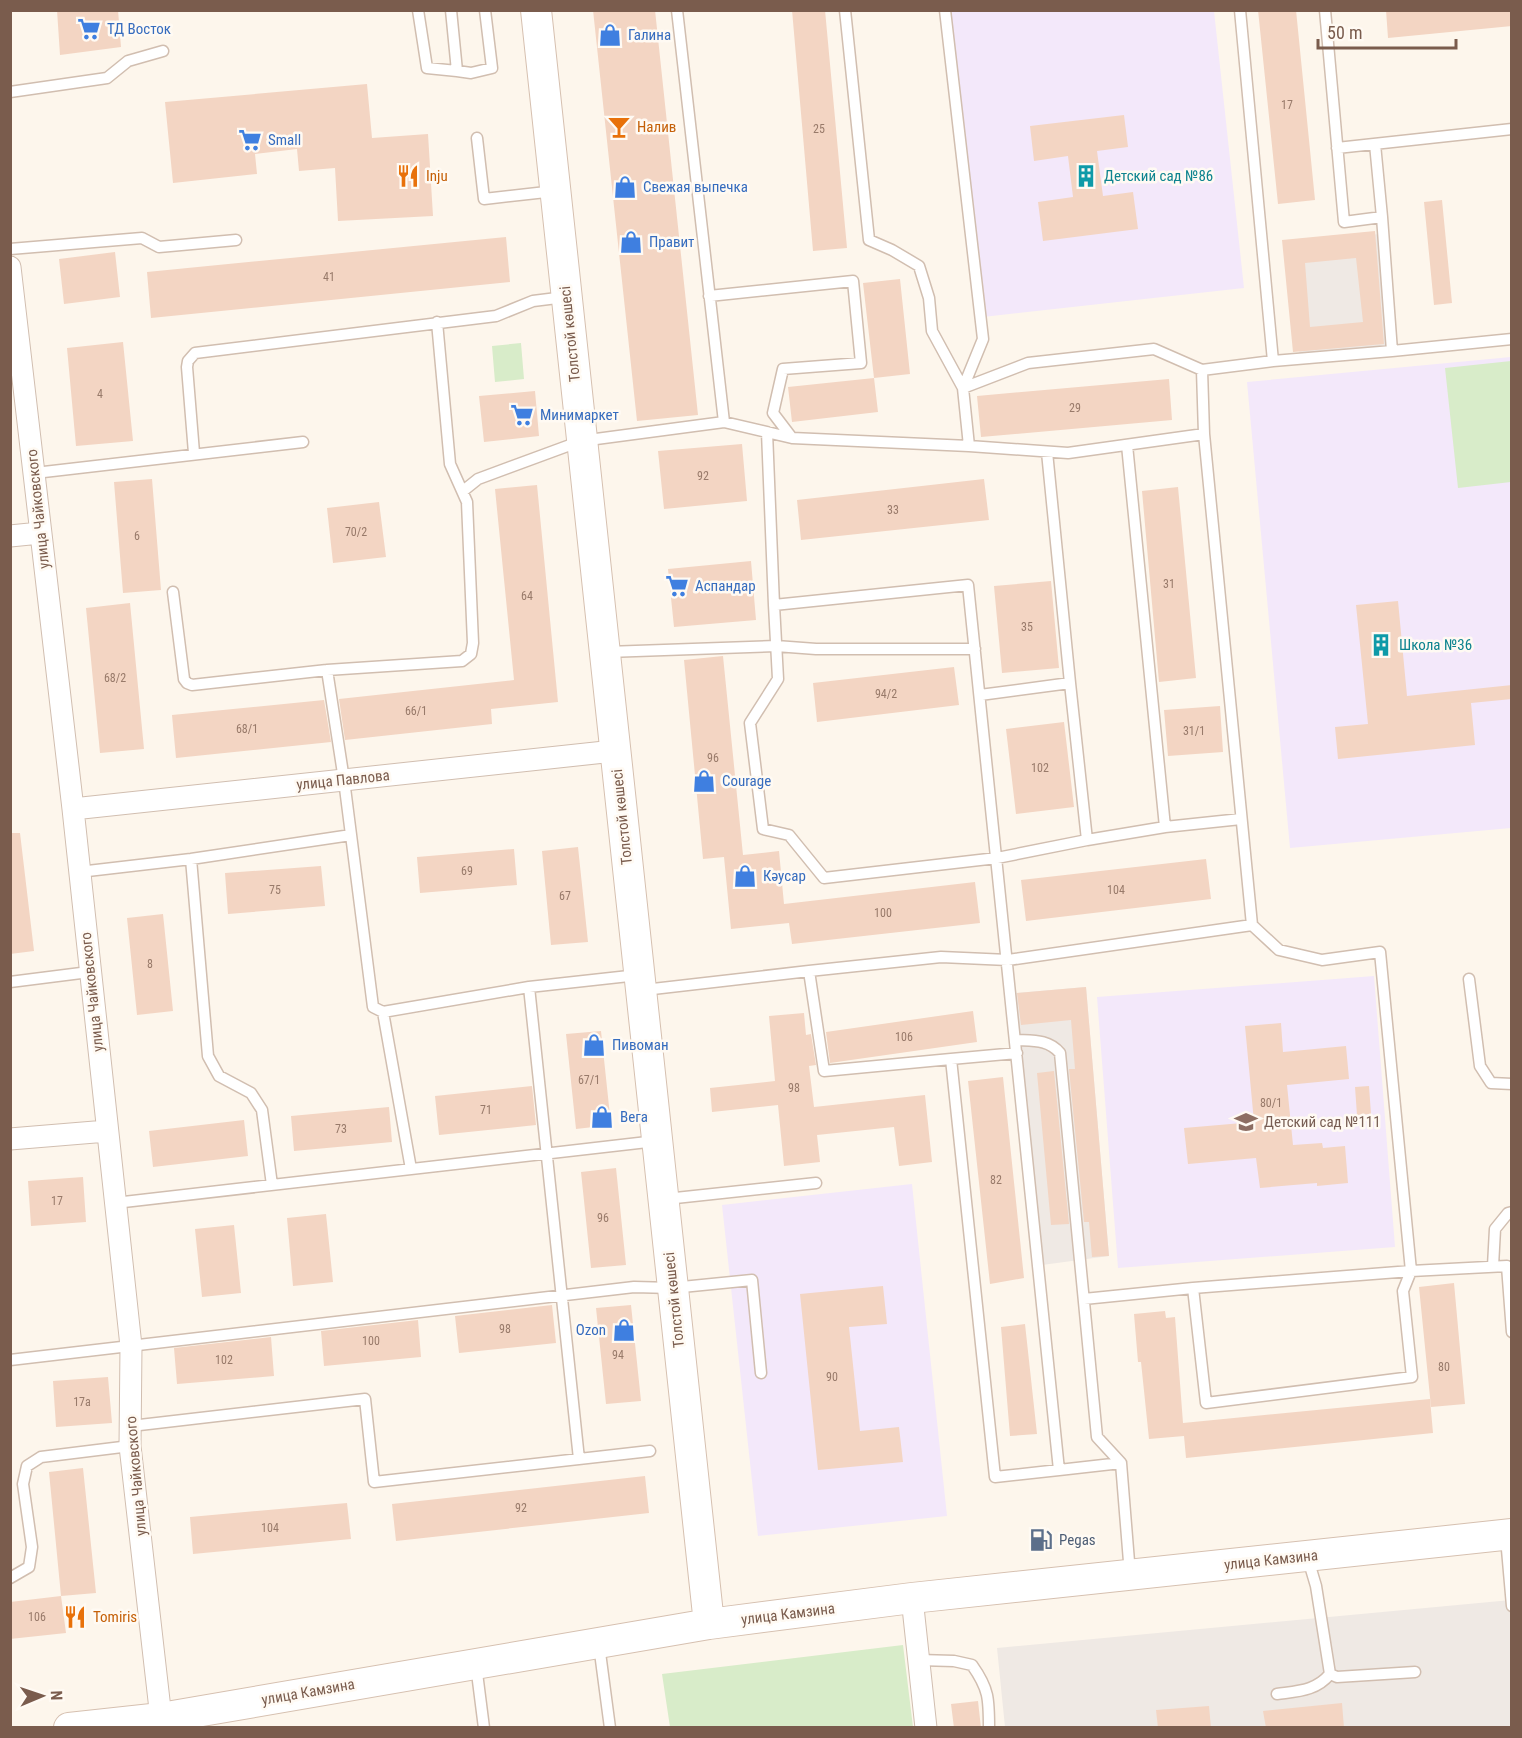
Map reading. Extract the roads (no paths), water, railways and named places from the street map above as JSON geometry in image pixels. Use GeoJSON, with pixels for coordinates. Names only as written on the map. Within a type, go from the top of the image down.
{"type":"FeatureCollection","features":[{"type":"Feature","properties":{"kind":"main road","name":"Толстой көшесі"},"geometry":{"type":"LineString","coordinates":[[536,10],[709,1624]]}},
{"type":"Feature","properties":{"kind":"main road","name":"улица Камзина"},"geometry":{"type":"LineString","coordinates":[[69,1728],[161,1718],[709,1624],[912,1598],[1509,1534]]}},
{"type":"Feature","properties":{"kind":"street","name":"улица Чайковского"},"geometry":{"type":"LineString","coordinates":[[10,267],[13,311],[35,473],[73,809],[131,1346],[131,1436],[161,1718]]}},
{"type":"Feature","properties":{"kind":"street"},"geometry":{"type":"LineString","coordinates":[[10,536],[40,533]]}},
{"type":"Feature","properties":{"kind":"street","name":"улица Павлова"},"geometry":{"type":"LineString","coordinates":[[73,809],[614,751]]}},
{"type":"Feature","properties":{"kind":"street"},"geometry":{"type":"LineString","coordinates":[[10,1139],[107,1131]]}},
{"type":"Feature","properties":{"kind":"street"},"geometry":{"type":"LineString","coordinates":[[912,1598],[926,1728]]}},
{"type":"Feature","properties":{"kind":"lane"},"geometry":{"type":"LineString","coordinates":[[418,10],[427,68],[471,73],[492,68],[485,10]]}},
{"type":"Feature","properties":{"kind":"lane"},"geometry":{"type":"LineString","coordinates":[[451,10],[457,71]]}},
{"type":"Feature","properties":{"kind":"lane"},"geometry":{"type":"LineString","coordinates":[[677,10],[724,422]]}},
{"type":"Feature","properties":{"kind":"lane"},"geometry":{"type":"LineString","coordinates":[[845,10],[869,240],[919,266],[929,298],[932,331],[963,388],[969,446]]}},
{"type":"Feature","properties":{"kind":"lane"},"geometry":{"type":"LineString","coordinates":[[945,10],[983,339],[963,388]]}},
{"type":"Feature","properties":{"kind":"lane"},"geometry":{"type":"LineString","coordinates":[[1240,10],[1273,361]]}},
{"type":"Feature","properties":{"kind":"lane"},"geometry":{"type":"LineString","coordinates":[[1325,10],[1344,222],[1382,217]]}},
{"type":"Feature","properties":{"kind":"lane"},"geometry":{"type":"LineString","coordinates":[[10,92],[107,78],[128,61],[163,51]]}},
{"type":"Feature","properties":{"kind":"lane"},"geometry":{"type":"LineString","coordinates":[[1337,148],[1512,129]]}},
{"type":"Feature","properties":{"kind":"lane"},"geometry":{"type":"LineString","coordinates":[[477,138],[484,199],[555,191]]}},
{"type":"Feature","properties":{"kind":"lane"},"geometry":{"type":"LineString","coordinates":[[1376,144],[1392,351]]}},
{"type":"Feature","properties":{"kind":"lane"},"geometry":{"type":"LineString","coordinates":[[10,249],[142,238],[159,247],[236,240]]}},
{"type":"Feature","properties":{"kind":"lane"},"geometry":{"type":"LineString","coordinates":[[710,296],[853,281],[861,363],[783,369],[773,413],[792,438]]}},
{"type":"Feature","properties":{"kind":"lane"},"geometry":{"type":"LineString","coordinates":[[194,453],[187,367],[188,361],[195,353],[496,316],[533,301],[567,296]]}},
{"type":"Feature","properties":{"kind":"lane"},"geometry":{"type":"LineString","coordinates":[[173,592],[184,680],[187,684],[327,670],[462,662],[471,654],[473,643],[466,502],[450,464],[437,322]]}},
{"type":"Feature","properties":{"kind":"lane"},"geometry":{"type":"LineString","coordinates":[[963,388],[1028,363],[1154,350],[1202,370],[1273,361],[1512,339]]}},
{"type":"Feature","properties":{"kind":"lane"},"geometry":{"type":"LineString","coordinates":[[1193,1288],[1206,1403],[1412,1377],[1403,1291],[1411,1271],[1380,952],[1322,960],[1280,951],[1252,925],[1204,434],[1202,370]]}},
{"type":"Feature","properties":{"kind":"lane"},"geometry":{"type":"LineString","coordinates":[[463,491],[478,479],[582,441],[724,422],[792,438],[1068,453],[1204,434]]}},
{"type":"Feature","properties":{"kind":"lane"},"geometry":{"type":"LineString","coordinates":[[767,432],[778,679],[750,723],[763,829],[789,835],[824,878],[997,858],[1165,827],[1241,819]]}},
{"type":"Feature","properties":{"kind":"lane"},"geometry":{"type":"LineString","coordinates":[[35,473],[303,442]]}},
{"type":"Feature","properties":{"kind":"lane"},"geometry":{"type":"LineString","coordinates":[[1127,445],[1165,827]]}},
{"type":"Feature","properties":{"kind":"lane"},"geometry":{"type":"LineString","coordinates":[[1047,452],[1087,840]]}},
{"type":"Feature","properties":{"kind":"lane"},"geometry":{"type":"LineString","coordinates":[[774,605],[968,585],[1059,1470]]}},
{"type":"Feature","properties":{"kind":"lane"},"geometry":{"type":"LineString","coordinates":[[604,652],[776,646],[975,649]]}},
{"type":"Feature","properties":{"kind":"lane"},"geometry":{"type":"LineString","coordinates":[[327,670],[344,780],[373,1007],[383,1012],[529,987],[640,983],[809,971],[941,957],[1008,960],[1252,925]]}},
{"type":"Feature","properties":{"kind":"lane"},"geometry":{"type":"LineString","coordinates":[[980,695],[1070,683]]}},
{"type":"Feature","properties":{"kind":"lane"},"geometry":{"type":"LineString","coordinates":[[79,872],[191,859],[351,835]]}},
{"type":"Feature","properties":{"kind":"lane"},"geometry":{"type":"LineString","coordinates":[[191,859],[208,1056],[219,1076],[251,1093],[262,1110],[272,1185]]}},
{"type":"Feature","properties":{"kind":"lane"},"geometry":{"type":"LineString","coordinates":[[809,971],[824,1071],[1017,1053]]}},
{"type":"Feature","properties":{"kind":"lane"},"geometry":{"type":"LineString","coordinates":[[10,982],[89,972]]}},
{"type":"Feature","properties":{"kind":"lane"},"geometry":{"type":"LineString","coordinates":[[1469,979],[1480,1066],[1491,1083],[1512,1084]]}},
{"type":"Feature","properties":{"kind":"lane"},"geometry":{"type":"LineString","coordinates":[[529,987],[579,1459]]}},
{"type":"Feature","properties":{"kind":"lane"},"geometry":{"type":"LineString","coordinates":[[383,1012],[411,1169]]}},
{"type":"Feature","properties":{"kind":"lane"},"geometry":{"type":"LineString","coordinates":[[1015,1040],[1041,1041],[1053,1045],[1060,1053],[1097,1437],[1120,1463],[1131,1575]]}},
{"type":"Feature","properties":{"kind":"lane"},"geometry":{"type":"LineString","coordinates":[[951,1059],[995,1478],[1120,1463]]}},
{"type":"Feature","properties":{"kind":"lane"},"geometry":{"type":"LineString","coordinates":[[115,1203],[657,1141]]}},
{"type":"Feature","properties":{"kind":"lane"},"geometry":{"type":"LineString","coordinates":[[663,1200],[816,1183]]}},
{"type":"Feature","properties":{"kind":"lane"},"geometry":{"type":"LineString","coordinates":[[1493,1266],[1495,1229],[1508,1213],[1512,1212]]}},
{"type":"Feature","properties":{"kind":"lane"},"geometry":{"type":"LineString","coordinates":[[1084,1299],[1193,1288],[1507,1266],[1512,1332]]}},
{"type":"Feature","properties":{"kind":"lane"},"geometry":{"type":"LineString","coordinates":[[10,1360],[634,1287],[672,1288],[752,1280],[761,1373]]}},
{"type":"Feature","properties":{"kind":"lane"},"geometry":{"type":"LineString","coordinates":[[10,1578],[30,1566],[32,1547],[23,1484],[27,1466],[41,1457],[131,1436],[365,1399],[374,1482],[650,1451]]}},
{"type":"Feature","properties":{"kind":"lane"},"geometry":{"type":"LineString","coordinates":[[1509,1534],[1512,1606]]}},
{"type":"Feature","properties":{"kind":"lane"},"geometry":{"type":"LineString","coordinates":[[1307,1556],[1316,1586],[1330,1674]]}},
{"type":"Feature","properties":{"kind":"lane"},"geometry":{"type":"LineString","coordinates":[[598,1642],[610,1728]]}},
{"type":"Feature","properties":{"kind":"lane"},"geometry":{"type":"LineString","coordinates":[[919,1660],[954,1661],[972,1665],[986,1684],[989,1728]]}},
{"type":"Feature","properties":{"kind":"lane"},"geometry":{"type":"LineString","coordinates":[[476,1664],[484,1728]]}},
{"type":"Feature","properties":{"kind":"lane"},"geometry":{"type":"LineString","coordinates":[[1330,1674],[1337,1677],[1415,1672]]}},
{"type":"Feature","properties":{"kind":"lane"},"geometry":{"type":"LineString","coordinates":[[1277,1694],[1314,1688],[1330,1674]]}},
{"type":"Feature","properties":{"kind":"place","name":"ТД Восток"},"geometry":{"type":"Point","coordinates":[89,29]}},
{"type":"Feature","properties":{"kind":"place","name":"Галина"},"geometry":{"type":"Point","coordinates":[610,35]}},
{"type":"Feature","properties":{"kind":"place","name":"Налив"},"geometry":{"type":"Point","coordinates":[619,127]}},
{"type":"Feature","properties":{"kind":"place","name":"Small"},"geometry":{"type":"Point","coordinates":[250,140]}},
{"type":"Feature","properties":{"kind":"place","name":"Inju"},"geometry":{"type":"Point","coordinates":[408,176]}},
{"type":"Feature","properties":{"kind":"place","name":"Детский сад №86"},"geometry":{"type":"Point","coordinates":[1086,176]}},
{"type":"Feature","properties":{"kind":"place","name":"Свежая выпечка"},"geometry":{"type":"Point","coordinates":[625,187]}},
{"type":"Feature","properties":{"kind":"place","name":"Правит"},"geometry":{"type":"Point","coordinates":[631,242]}},
{"type":"Feature","properties":{"kind":"place","name":"Минимаркет"},"geometry":{"type":"Point","coordinates":[522,415]}},
{"type":"Feature","properties":{"kind":"place","name":"Аспандар"},"geometry":{"type":"Point","coordinates":[677,586]}},
{"type":"Feature","properties":{"kind":"place","name":"Школа №36"},"geometry":{"type":"Point","coordinates":[1381,645]}},
{"type":"Feature","properties":{"kind":"place","name":"Courage"},"geometry":{"type":"Point","coordinates":[704,781]}},
{"type":"Feature","properties":{"kind":"place","name":"Кәусар"},"geometry":{"type":"Point","coordinates":[745,876]}},
{"type":"Feature","properties":{"kind":"place","name":"Пивоман"},"geometry":{"type":"Point","coordinates":[594,1045]}},
{"type":"Feature","properties":{"kind":"place","name":"Вега"},"geometry":{"type":"Point","coordinates":[602,1117]}},
{"type":"Feature","properties":{"kind":"place","name":"Детский сад №111"},"geometry":{"type":"Point","coordinates":[1246,1122]}},
{"type":"Feature","properties":{"kind":"place","name":"Ozon"},"geometry":{"type":"Point","coordinates":[624,1330]}},
{"type":"Feature","properties":{"kind":"place","name":"Pegas"},"geometry":{"type":"Point","coordinates":[1041,1540]}},
{"type":"Feature","properties":{"kind":"place","name":"Tomiris"},"geometry":{"type":"Point","coordinates":[75,1617]}}]}
